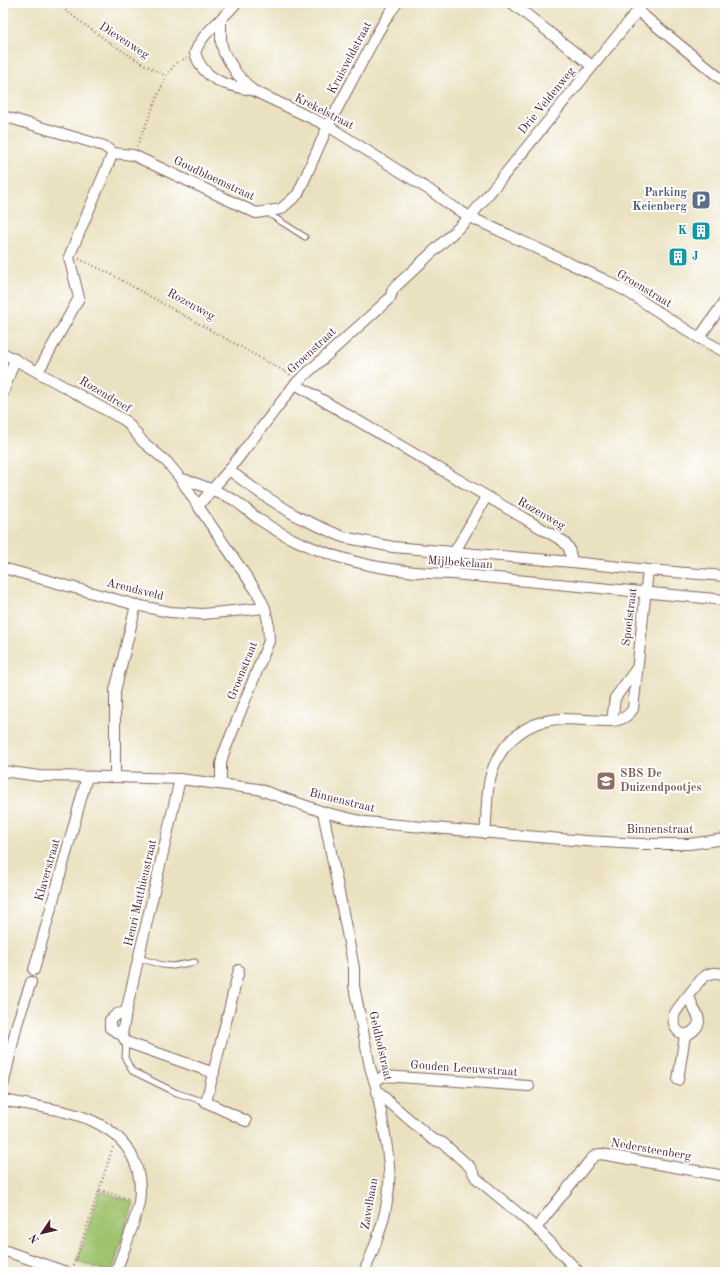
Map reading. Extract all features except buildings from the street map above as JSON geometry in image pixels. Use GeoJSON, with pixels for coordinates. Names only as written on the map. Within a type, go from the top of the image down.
{"type":"FeatureCollection","features":[{"type":"Feature","properties":{"kind":"street"},"geometry":{"type":"LineString","coordinates":[[236,3],[199,43],[195,53],[200,66],[210,77],[234,87],[252,90]]}},
{"type":"Feature","properties":{"kind":"street","name":"Kruisveldstraat"},"geometry":{"type":"LineString","coordinates":[[328,126],[378,32],[396,3]]}},
{"type":"Feature","properties":{"kind":"street"},"geometry":{"type":"LineString","coordinates":[[512,3],[592,66]]}},
{"type":"Feature","properties":{"kind":"street"},"geometry":{"type":"LineString","coordinates":[[641,7],[725,82]]}},
{"type":"Feature","properties":{"kind":"street","name":"Drie Veldenweg"},"geometry":{"type":"LineString","coordinates":[[470,217],[641,7]]}},
{"type":"Feature","properties":{"kind":"street","name":"Krekelstraat"},"geometry":{"type":"LineString","coordinates":[[221,20],[221,42],[224,53],[237,74],[252,90],[328,126],[470,217]]}},
{"type":"Feature","properties":{"kind":"street","name":"Goudbloemstraat"},"geometry":{"type":"LineString","coordinates":[[3,116],[104,146],[113,153],[133,155],[256,213],[281,209],[298,194],[328,126]]}},
{"type":"Feature","properties":{"kind":"street"},"geometry":{"type":"LineString","coordinates":[[38,372],[79,298],[68,257],[113,153]]}},
{"type":"Feature","properties":{"kind":"street","name":"Groenstraat"},"geometry":{"type":"LineString","coordinates":[[221,784],[221,764],[223,755],[269,641],[268,622],[265,608],[257,592],[198,506],[229,470],[297,382],[390,298],[393,289],[470,217],[620,288],[699,338],[725,352]]}},
{"type":"Feature","properties":{"kind":"street"},"geometry":{"type":"LineString","coordinates":[[699,338],[725,302]]}},
{"type":"Feature","properties":{"kind":"street","name":"Rozendreef"},"geometry":{"type":"LineString","coordinates":[[3,353],[126,421],[143,442],[167,462],[180,478],[198,506]]}},
{"type":"Feature","properties":{"kind":"street"},"geometry":{"type":"LineString","coordinates":[[3,393],[15,359]]}},
{"type":"Feature","properties":{"kind":"street","name":"Rozenweg"},"geometry":{"type":"LineString","coordinates":[[297,382],[486,497],[563,541],[569,548],[572,562]]}},
{"type":"Feature","properties":{"kind":"street","name":"Mijlbekelaan"},"geometry":{"type":"LineString","coordinates":[[229,470],[260,493],[298,517],[343,537],[393,547],[725,576]]}},
{"type":"Feature","properties":{"kind":"street"},"geometry":{"type":"LineString","coordinates":[[180,478],[213,489]]}},
{"type":"Feature","properties":{"kind":"street","name":"Mijlbekelaan"},"geometry":{"type":"LineString","coordinates":[[213,489],[297,541],[342,559],[383,569],[454,574],[725,600]]}},
{"type":"Feature","properties":{"kind":"street"},"geometry":{"type":"LineString","coordinates":[[454,574],[454,553],[486,497]]}},
{"type":"Feature","properties":{"kind":"street","name":"Arendsveld"},"geometry":{"type":"LineString","coordinates":[[3,568],[136,605],[170,612],[203,614],[265,608]]}},
{"type":"Feature","properties":{"kind":"street","name":"Spoelstraat"},"geometry":{"type":"LineString","coordinates":[[485,833],[489,784],[495,761],[504,747],[516,736],[528,727],[545,721],[559,719],[620,720],[628,716],[633,709],[647,593],[648,570]]}},
{"type":"Feature","properties":{"kind":"street"},"geometry":{"type":"LineString","coordinates":[[116,777],[115,691],[136,605]]}},
{"type":"Feature","properties":{"kind":"street","name":"Spoelstraat"},"geometry":{"type":"LineString","coordinates":[[612,721],[615,698],[637,668]]}},
{"type":"Feature","properties":{"kind":"street","name":"Binnenstraat"},"geometry":{"type":"LineString","coordinates":[[3,771],[39,776],[180,779],[258,789],[323,812],[365,822],[485,833],[640,844],[689,844],[725,839]]}},
{"type":"Feature","properties":{"kind":"street","name":"Klaverstraat"},"geometry":{"type":"LineString","coordinates":[[34,970],[87,776]]}},
{"type":"Feature","properties":{"kind":"street","name":"Henri Matthieustraat"},"geometry":{"type":"LineString","coordinates":[[124,1038],[126,1012],[180,779]]}},
{"type":"Feature","properties":{"kind":"street","name":"Geldhofstraat"},"geometry":{"type":"LineString","coordinates":[[323,812],[354,968],[354,986],[370,1067],[376,1086],[389,1102],[432,1139],[443,1143],[470,1167],[476,1178],[536,1228],[578,1272]]}},
{"type":"Feature","properties":{"kind":"street"},"geometry":{"type":"LineString","coordinates":[[239,970],[206,1102],[246,1121]]}},
{"type":"Feature","properties":{"kind":"street"},"geometry":{"type":"LineString","coordinates":[[689,995],[699,1021],[698,1026],[694,1031],[690,1035],[685,1035],[676,1028],[674,1022],[675,1014],[689,995],[703,977],[712,973],[725,975]]}},
{"type":"Feature","properties":{"kind":"street"},"geometry":{"type":"LineString","coordinates":[[3,1086],[17,1024],[31,982]]}},
{"type":"Feature","properties":{"kind":"street"},"geometry":{"type":"LineString","coordinates":[[126,1012],[117,1014],[110,1020],[110,1028],[124,1038],[214,1073]]}},
{"type":"Feature","properties":{"kind":"street"},"geometry":{"type":"LineString","coordinates":[[678,1080],[685,1035]]}},
{"type":"Feature","properties":{"kind":"street","name":"Gouden Leeuwstraat"},"geometry":{"type":"LineString","coordinates":[[376,1086],[384,1076],[529,1086]]}},
{"type":"Feature","properties":{"kind":"street","name":"Zavelbaan"},"geometry":{"type":"LineString","coordinates":[[364,1272],[379,1232],[388,1192],[389,1166],[376,1086]]}},
{"type":"Feature","properties":{"kind":"street"},"geometry":{"type":"LineString","coordinates":[[3,1097],[3,1101],[74,1114],[96,1123],[117,1137],[130,1152],[137,1166],[140,1188],[138,1202],[116,1272]]}},
{"type":"Feature","properties":{"kind":"street","name":"Nedersteenberg"},"geometry":{"type":"LineString","coordinates":[[536,1228],[591,1158],[596,1155],[601,1154],[725,1176]]}},
{"type":"Feature","properties":{"kind":"street"},"geometry":{"type":"LineString","coordinates":[[3,1250],[70,1268]]}},
{"type":"Feature","properties":{"kind":"lane"},"geometry":{"type":"LineString","coordinates":[[265,212],[305,237]]}},
{"type":"Feature","properties":{"kind":"lane"},"geometry":{"type":"LineString","coordinates":[[139,958],[162,965],[173,966],[195,962]]}},
{"type":"Feature","properties":{"kind":"lane"},"geometry":{"type":"LineString","coordinates":[[124,1038],[125,1058],[132,1071],[177,1094],[206,1102]]}},
{"type":"Feature","properties":{"kind":"path","name":"Dievenweg"},"geometry":{"type":"LineString","coordinates":[[56,3],[125,53],[166,76]]}},
{"type":"Feature","properties":{"kind":"path"},"geometry":{"type":"LineString","coordinates":[[133,155],[166,76],[177,62],[195,53]]}},
{"type":"Feature","properties":{"kind":"path","name":"Rozenweg"},"geometry":{"type":"LineString","coordinates":[[68,257],[77,258],[107,272],[297,382]]}},
{"type":"Feature","properties":{"kind":"path"},"geometry":{"type":"LineString","coordinates":[[70,1268],[117,1137]]}},
{"type":"Feature","properties":{"kind":"path"},"geometry":{"type":"LineString","coordinates":[[99,1190],[138,1202]]}},
{"type":"Feature","properties":{"kind":"green space"},"geometry":{"type":"Polygon","coordinates":[[[100,1191],[134,1202],[112,1272],[103,1272],[103,1270],[77,1261],[100,1191]]]}},
{"type":"Feature","properties":{"kind":"place","name":"Parking Keienberg"},"geometry":{"type":"Point","coordinates":[701,200]}},
{"type":"Feature","properties":{"kind":"place","name":"K"},"geometry":{"type":"Point","coordinates":[701,231]}},
{"type":"Feature","properties":{"kind":"place","name":"J"},"geometry":{"type":"Point","coordinates":[678,257]}},
{"type":"Feature","properties":{"kind":"place","name":"SBS De Duizendpootjes"},"geometry":{"type":"Point","coordinates":[606,781]}}]}
